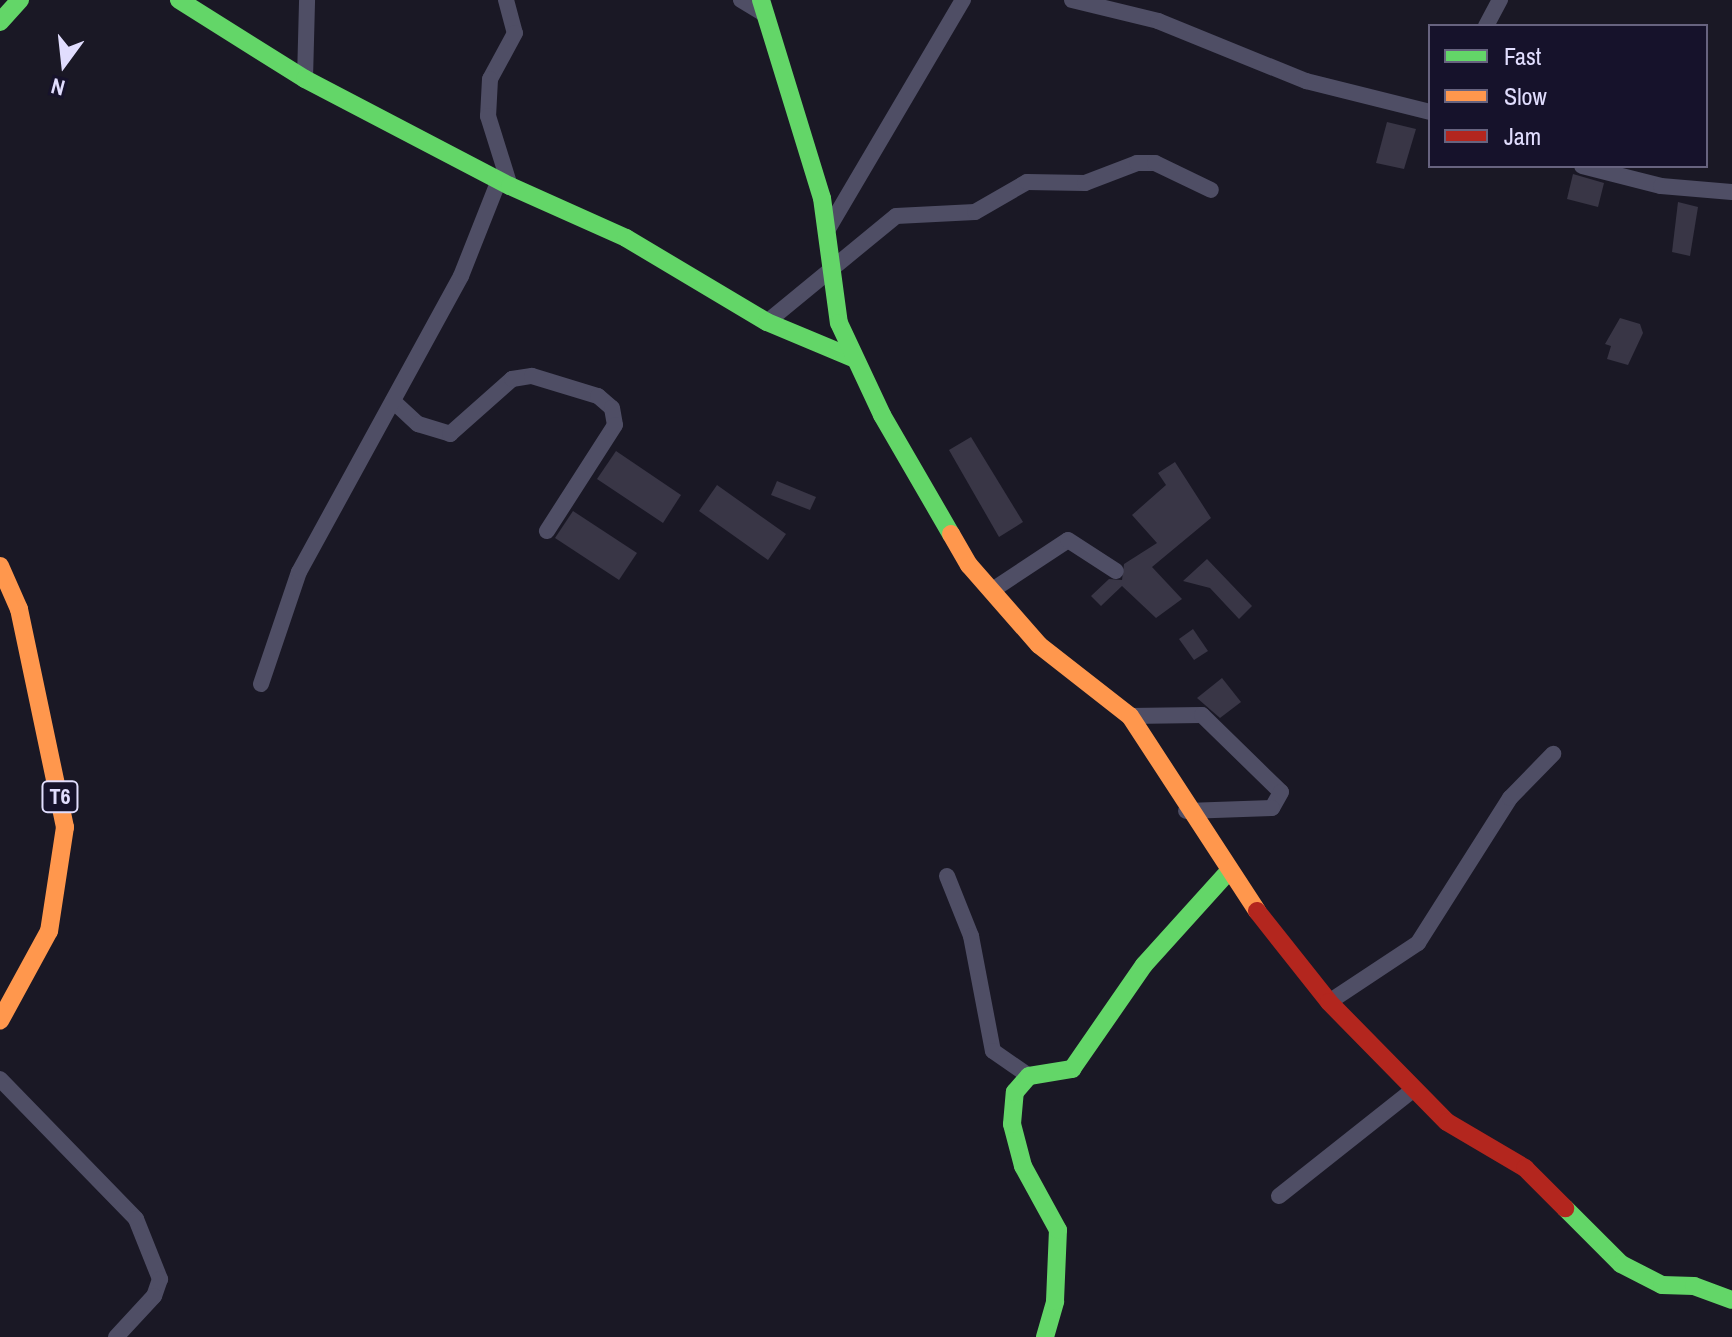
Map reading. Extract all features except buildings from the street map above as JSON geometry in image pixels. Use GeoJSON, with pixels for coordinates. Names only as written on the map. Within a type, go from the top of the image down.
{"type":"FeatureCollection","features":[{"type":"Feature","properties":{"kind":"main road"},"geometry":{"type":"LineString","coordinates":[[0,22],[20,0]]}},
{"type":"Feature","properties":{"kind":"main road"},"geometry":{"type":"LineString","coordinates":[[179,0],[305,79],[504,183],[626,238],[767,322],[853,358]]}},
{"type":"Feature","properties":{"kind":"main road"},"geometry":{"type":"LineString","coordinates":[[762,6],[828,229],[830,269],[853,358],[949,534],[991,591],[1039,645],[1130,716],[1227,873],[1329,1002],[1414,1089],[1466,1138],[1525,1168],[1621,1264],[1662,1285],[1694,1286],[1732,1300]]}},
{"type":"Feature","properties":{"kind":"main road","name":"T6"},"geometry":{"type":"LineString","coordinates":[[0,566],[19,609],[65,827],[49,931],[29,979],[0,1021]]}},
{"type":"Feature","properties":{"kind":"main road"},"geometry":{"type":"LineString","coordinates":[[1045,1337],[1059,1245],[1053,1216],[1026,1178],[1012,1124],[1015,1092],[1029,1076],[1072,1069],[1144,965],[1227,873]]}},
{"type":"Feature","properties":{"kind":"street"},"geometry":{"type":"LineString","coordinates":[[305,79],[307,0]]}},
{"type":"Feature","properties":{"kind":"street"},"geometry":{"type":"LineString","coordinates":[[261,684],[299,572],[461,276],[504,183],[488,116],[490,79],[515,33],[506,0]]}},
{"type":"Feature","properties":{"kind":"street"},"geometry":{"type":"LineString","coordinates":[[741,0],[762,6]]}},
{"type":"Feature","properties":{"kind":"street"},"geometry":{"type":"LineString","coordinates":[[828,229],[963,0]]}},
{"type":"Feature","properties":{"kind":"street"},"geometry":{"type":"LineString","coordinates":[[1072,0],[1158,21],[1306,81],[1428,112]]}},
{"type":"Feature","properties":{"kind":"street"},"geometry":{"type":"LineString","coordinates":[[1487,24],[1500,0]]}},
{"type":"Feature","properties":{"kind":"street"},"geometry":{"type":"LineString","coordinates":[[767,322],[896,216],[975,212],[1027,182],[1071,185],[1137,163],[1155,163],[1211,190]]}},
{"type":"Feature","properties":{"kind":"street"},"geometry":{"type":"LineString","coordinates":[[1590,168],[1661,186],[1732,192]]}},
{"type":"Feature","properties":{"kind":"street"},"geometry":{"type":"LineString","coordinates":[[393,401],[418,424],[450,434],[512,379],[532,376],[598,396],[612,408],[615,425],[547,531]]}},
{"type":"Feature","properties":{"kind":"street"},"geometry":{"type":"LineString","coordinates":[[991,591],[1068,540],[1116,571]]}},
{"type":"Feature","properties":{"kind":"street"},"geometry":{"type":"LineString","coordinates":[[1130,716],[1202,715],[1281,792],[1272,808],[1186,811]]}},
{"type":"Feature","properties":{"kind":"street"},"geometry":{"type":"LineString","coordinates":[[1329,1002],[1418,943],[1510,798],[1553,754]]}},
{"type":"Feature","properties":{"kind":"street"},"geometry":{"type":"LineString","coordinates":[[947,876],[971,936],[993,1051],[1029,1076]]}},
{"type":"Feature","properties":{"kind":"street"},"geometry":{"type":"LineString","coordinates":[[0,1079],[136,1219],[160,1279],[154,1296],[116,1337]]}},
{"type":"Feature","properties":{"kind":"street"},"geometry":{"type":"LineString","coordinates":[[1279,1196],[1414,1089]]}},
{"type":"Feature","properties":{"kind":"traffic: fast"},"geometry":{"type":"LineString","coordinates":[[0,22],[20,0]]}},
{"type":"Feature","properties":{"kind":"traffic: fast"},"geometry":{"type":"LineString","coordinates":[[179,0],[305,79],[510,186],[626,238],[767,322],[853,358]]}},
{"type":"Feature","properties":{"kind":"traffic: fast"},"geometry":{"type":"LineString","coordinates":[[761,0],[822,198],[839,323],[882,415],[951,534]]}},
{"type":"Feature","properties":{"kind":"traffic: fast"},"geometry":{"type":"LineString","coordinates":[[1045,1337],[1055,1301],[1058,1230],[1023,1166],[1012,1124],[1015,1092],[1029,1076],[1072,1069],[1144,965],[1227,873]]}},
{"type":"Feature","properties":{"kind":"traffic: fast"},"geometry":{"type":"LineString","coordinates":[[1565,1208],[1621,1264],[1662,1285],[1694,1286],[1732,1300]]}},
{"type":"Feature","properties":{"kind":"traffic: slow"},"geometry":{"type":"LineString","coordinates":[[951,534],[969,565],[1039,645],[1130,716],[1257,911]]}},
{"type":"Feature","properties":{"kind":"traffic: slow"},"geometry":{"type":"LineString","coordinates":[[0,566],[19,609],[65,827],[49,931],[0,1021]]}},
{"type":"Feature","properties":{"kind":"traffic: jam"},"geometry":{"type":"LineString","coordinates":[[1257,911],[1329,1002],[1447,1122],[1525,1168],[1565,1208]]}}]}
